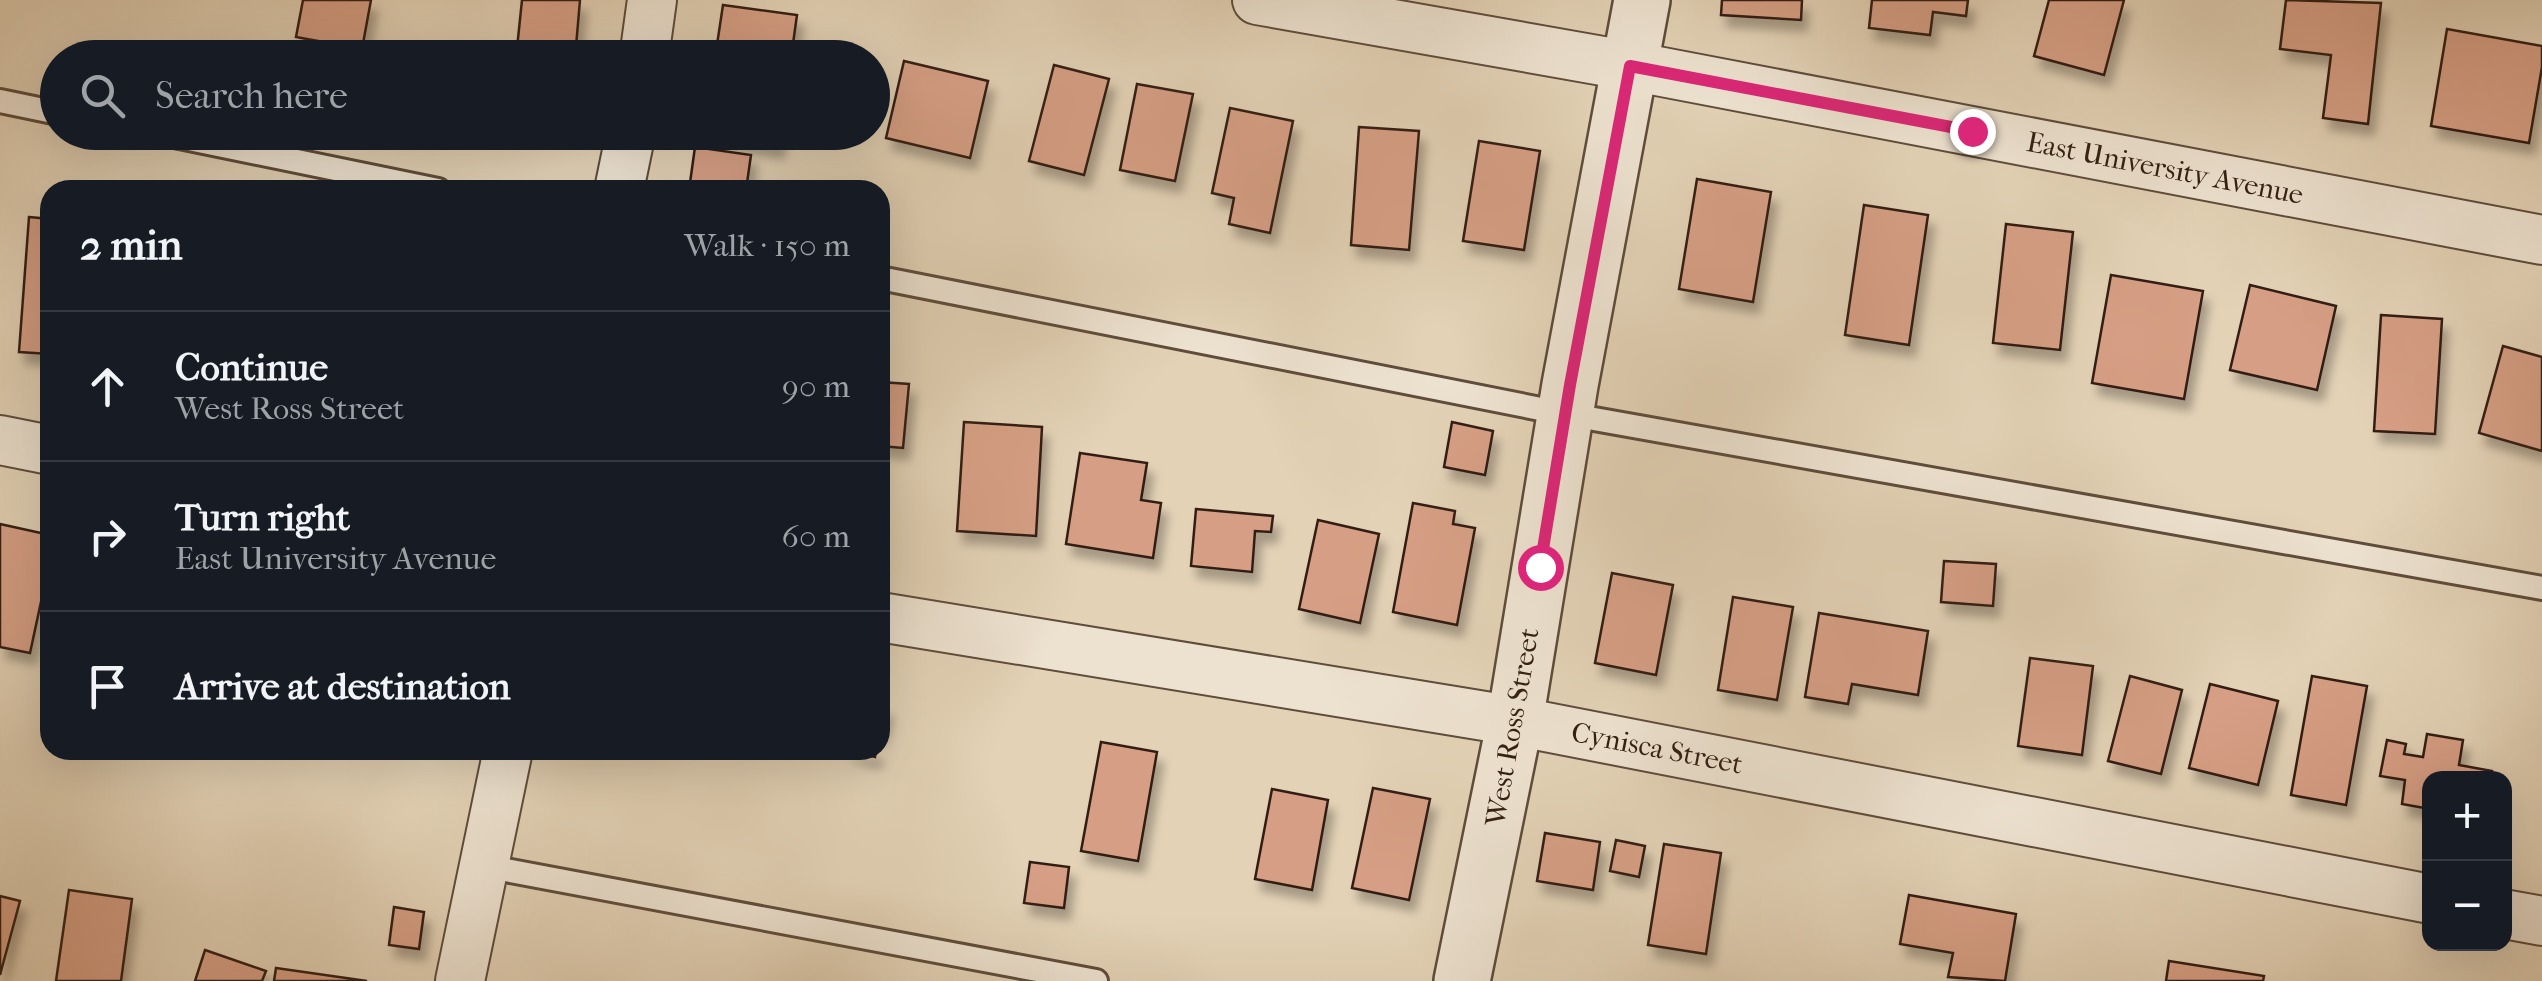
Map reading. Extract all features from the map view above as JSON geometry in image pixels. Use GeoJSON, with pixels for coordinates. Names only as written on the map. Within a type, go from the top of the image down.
{"type":"FeatureCollection","features":[{"type":"Feature","properties":{"kind":"street"},"geometry":{"type":"LineString","coordinates":[[646,40],[652,0]]}},
{"type":"Feature","properties":{"kind":"street","name":"East University Avenue"},"geometry":{"type":"LineString","coordinates":[[1257,0],[1630,66],[2542,240]]}},
{"type":"Feature","properties":{"kind":"street","name":"West Ross Street"},"geometry":{"type":"LineString","coordinates":[[1462,981],[1516,721],[1566,414],[1642,0]]}},
{"type":"Feature","properties":{"kind":"street"},"geometry":{"type":"LineString","coordinates":[[621,180],[627,150]]}},
{"type":"Feature","properties":{"kind":"street"},"geometry":{"type":"LineString","coordinates":[[0,440],[40,448]]}},
{"type":"Feature","properties":{"kind":"street","name":"Cynisca Street"},"geometry":{"type":"LineString","coordinates":[[890,619],[1516,721],[2422,897]]}},
{"type":"Feature","properties":{"kind":"street"},"geometry":{"type":"LineString","coordinates":[[460,981],[506,760]]}},
{"type":"Feature","properties":{"kind":"street"},"geometry":{"type":"LineString","coordinates":[[2512,915],[2542,921]]}},
{"type":"Feature","properties":{"kind":"lane"},"geometry":{"type":"LineString","coordinates":[[0,101],[40,109]]}},
{"type":"Feature","properties":{"kind":"lane"},"geometry":{"type":"LineString","coordinates":[[244,150],[389,180]]}},
{"type":"Feature","properties":{"kind":"lane"},"geometry":{"type":"LineString","coordinates":[[890,280],[1566,414],[2542,588]]}},
{"type":"Feature","properties":{"kind":"lane"},"geometry":{"type":"LineString","coordinates":[[484,866],[1096,981]]}},
{"type":"Feature","properties":{"kind":"building"},"geometry":{"type":"Polygon","coordinates":[[[303,0],[371,0],[364,40],[296,37],[303,0]]]}},
{"type":"Feature","properties":{"kind":"building"},"geometry":{"type":"Polygon","coordinates":[[[522,0],[580,0],[577,40],[518,40],[522,0]]]}},
{"type":"Feature","properties":{"kind":"building"},"geometry":{"type":"Polygon","coordinates":[[[1722,0],[1802,0],[1801,20],[1721,15],[1722,0]]]}},
{"type":"Feature","properties":{"kind":"building"},"geometry":{"type":"Polygon","coordinates":[[[1872,0],[1968,0],[1966,16],[1933,12],[1930,35],[1869,28],[1872,0]]]}},
{"type":"Feature","properties":{"kind":"building"},"geometry":{"type":"Polygon","coordinates":[[[2049,0],[2124,0],[2104,75],[2034,56],[2049,0]]]}},
{"type":"Feature","properties":{"kind":"building"},"geometry":{"type":"Polygon","coordinates":[[[2286,0],[2381,3],[2368,124],[2323,118],[2331,55],[2280,49],[2286,0]]]}},
{"type":"Feature","properties":{"kind":"building"},"geometry":{"type":"Polygon","coordinates":[[[723,5],[797,15],[794,40],[718,40],[723,5]]]}},
{"type":"Feature","properties":{"kind":"building"},"geometry":{"type":"Polygon","coordinates":[[[2447,29],[2542,46],[2529,143],[2431,126],[2447,29]]]}},
{"type":"Feature","properties":{"kind":"building"},"geometry":{"type":"Polygon","coordinates":[[[904,61],[988,81],[970,158],[890,139],[890,121],[904,61]]]}},
{"type":"Feature","properties":{"kind":"building"},"geometry":{"type":"Polygon","coordinates":[[[1054,65],[1109,79],[1084,175],[1029,161],[1054,65]]]}},
{"type":"Feature","properties":{"kind":"building"},"geometry":{"type":"Polygon","coordinates":[[[1137,84],[1193,94],[1175,181],[1120,170],[1137,84]]]}},
{"type":"Feature","properties":{"kind":"building"},"geometry":{"type":"Polygon","coordinates":[[[1230,108],[1293,121],[1270,233],[1229,224],[1234,198],[1212,193],[1230,108]]]}},
{"type":"Feature","properties":{"kind":"building"},"geometry":{"type":"Polygon","coordinates":[[[1359,127],[1419,131],[1409,250],[1351,245],[1359,127]]]}},
{"type":"Feature","properties":{"kind":"building"},"geometry":{"type":"Polygon","coordinates":[[[1479,141],[1540,151],[1524,250],[1463,241],[1479,141]]]}},
{"type":"Feature","properties":{"kind":"building"},"geometry":{"type":"Polygon","coordinates":[[[695,150],[751,155],[747,180],[690,180],[695,150]]]}},
{"type":"Feature","properties":{"kind":"building"},"geometry":{"type":"Polygon","coordinates":[[[1697,179],[1771,192],[1753,302],[1679,289],[1697,179]]]}},
{"type":"Feature","properties":{"kind":"building"},"geometry":{"type":"Polygon","coordinates":[[[1864,205],[1928,215],[1909,345],[1845,335],[1864,205]]]}},
{"type":"Feature","properties":{"kind":"building"},"geometry":{"type":"Polygon","coordinates":[[[29,217],[40,218],[40,353],[19,352],[29,217]]]}},
{"type":"Feature","properties":{"kind":"building"},"geometry":{"type":"Polygon","coordinates":[[[2006,224],[2073,232],[2060,350],[1993,343],[2006,224]]]}},
{"type":"Feature","properties":{"kind":"building"},"geometry":{"type":"Polygon","coordinates":[[[2111,275],[2203,291],[2184,399],[2092,383],[2111,275]]]}},
{"type":"Feature","properties":{"kind":"building"},"geometry":{"type":"Polygon","coordinates":[[[2250,285],[2336,306],[2317,390],[2230,370],[2250,285]]]}},
{"type":"Feature","properties":{"kind":"building"},"geometry":{"type":"Polygon","coordinates":[[[2381,315],[2442,319],[2435,434],[2374,431],[2381,315]]]}},
{"type":"Feature","properties":{"kind":"building"},"geometry":{"type":"Polygon","coordinates":[[[2503,346],[2542,357],[2542,451],[2479,433],[2503,346]]]}},
{"type":"Feature","properties":{"kind":"building"},"geometry":{"type":"Polygon","coordinates":[[[890,383],[909,384],[903,448],[890,447],[890,383]]]}},
{"type":"Feature","properties":{"kind":"building"},"geometry":{"type":"Polygon","coordinates":[[[964,422],[1042,427],[1036,536],[957,531],[964,422]]]}},
{"type":"Feature","properties":{"kind":"building"},"geometry":{"type":"Polygon","coordinates":[[[1452,422],[1493,431],[1485,475],[1444,467],[1452,422]]]}},
{"type":"Feature","properties":{"kind":"building"},"geometry":{"type":"Polygon","coordinates":[[[1080,453],[1147,463],[1141,500],[1161,503],[1153,558],[1066,544],[1080,453]]]}},
{"type":"Feature","properties":{"kind":"building"},"geometry":{"type":"Polygon","coordinates":[[[1413,503],[1455,511],[1453,524],[1475,528],[1457,625],[1393,612],[1413,503]]]}},
{"type":"Feature","properties":{"kind":"building"},"geometry":{"type":"Polygon","coordinates":[[[1196,509],[1273,516],[1271,532],[1255,531],[1252,572],[1191,566],[1196,509]]]}},
{"type":"Feature","properties":{"kind":"building"},"geometry":{"type":"Polygon","coordinates":[[[1318,520],[1379,534],[1360,623],[1299,609],[1318,520]]]}},
{"type":"Feature","properties":{"kind":"building"},"geometry":{"type":"Polygon","coordinates":[[[0,524],[40,533],[40,606],[30,653],[0,647],[0,524]]]}},
{"type":"Feature","properties":{"kind":"building"},"geometry":{"type":"Polygon","coordinates":[[[1944,561],[1996,564],[1993,606],[1941,602],[1944,561]]]}},
{"type":"Feature","properties":{"kind":"building"},"geometry":{"type":"Polygon","coordinates":[[[1612,573],[1673,585],[1656,675],[1595,663],[1612,573]]]}},
{"type":"Feature","properties":{"kind":"building"},"geometry":{"type":"Polygon","coordinates":[[[1733,597],[1793,607],[1777,700],[1718,690],[1733,597]]]}},
{"type":"Feature","properties":{"kind":"building"},"geometry":{"type":"Polygon","coordinates":[[[1819,613],[1928,631],[1918,695],[1852,684],[1848,704],[1805,697],[1819,613]]]}},
{"type":"Feature","properties":{"kind":"building"},"geometry":{"type":"Polygon","coordinates":[[[2030,658],[2093,666],[2082,755],[2018,746],[2030,658]]]}},
{"type":"Feature","properties":{"kind":"building"},"geometry":{"type":"Polygon","coordinates":[[[2130,676],[2182,690],[2161,774],[2108,761],[2130,676]]]}},
{"type":"Feature","properties":{"kind":"building"},"geometry":{"type":"Polygon","coordinates":[[[2312,676],[2367,686],[2346,805],[2291,795],[2312,676]]]}},
{"type":"Feature","properties":{"kind":"building"},"geometry":{"type":"Polygon","coordinates":[[[2210,684],[2278,701],[2258,785],[2189,768],[2210,684]]]}},
{"type":"Feature","properties":{"kind":"building"},"geometry":{"type":"Polygon","coordinates":[[[2427,734],[2463,740],[2459,765],[2492,771],[2422,771],[2422,808],[2402,804],[2405,780],[2380,776],[2387,740],[2406,744],[2404,754],[2423,757],[2427,734]]]}},
{"type":"Feature","properties":{"kind":"building"},"geometry":{"type":"Polygon","coordinates":[[[1101,742],[1157,752],[1138,861],[1081,851],[1101,742]]]}},
{"type":"Feature","properties":{"kind":"building"},"geometry":{"type":"Polygon","coordinates":[[[1373,788],[1430,799],[1409,900],[1352,888],[1373,788]]]}},
{"type":"Feature","properties":{"kind":"building"},"geometry":{"type":"Polygon","coordinates":[[[1272,789],[1328,800],[1312,890],[1255,879],[1272,789]]]}},
{"type":"Feature","properties":{"kind":"building"},"geometry":{"type":"Polygon","coordinates":[[[1545,833],[1600,842],[1593,890],[1537,881],[1545,833]]]}},
{"type":"Feature","properties":{"kind":"building"},"geometry":{"type":"Polygon","coordinates":[[[1616,840],[1645,846],[1639,877],[1610,871],[1616,840]]]}},
{"type":"Feature","properties":{"kind":"building"},"geometry":{"type":"Polygon","coordinates":[[[1664,844],[1721,853],[1706,954],[1648,945],[1664,844]]]}},
{"type":"Feature","properties":{"kind":"building"},"geometry":{"type":"Polygon","coordinates":[[[1030,862],[1069,867],[1064,908],[1024,903],[1030,862]]]}},
{"type":"Feature","properties":{"kind":"building"},"geometry":{"type":"Polygon","coordinates":[[[69,890],[132,899],[121,981],[56,981],[69,890]]]}},
{"type":"Feature","properties":{"kind":"building"},"geometry":{"type":"Polygon","coordinates":[[[1909,895],[2016,914],[2005,981],[1948,977],[1953,953],[1900,944],[1909,895]]]}},
{"type":"Feature","properties":{"kind":"building"},"geometry":{"type":"Polygon","coordinates":[[[0,896],[20,901],[0,975],[0,896]]]}},
{"type":"Feature","properties":{"kind":"building"},"geometry":{"type":"Polygon","coordinates":[[[394,907],[424,912],[419,949],[389,945],[394,907]]]}},
{"type":"Feature","properties":{"kind":"building"},"geometry":{"type":"Polygon","coordinates":[[[205,950],[266,971],[262,981],[195,981],[205,950]]]}},
{"type":"Feature","properties":{"kind":"building"},"geometry":{"type":"Polygon","coordinates":[[[2169,961],[2264,976],[2263,981],[2166,981],[2169,961]]]}},
{"type":"Feature","properties":{"kind":"building"},"geometry":{"type":"Polygon","coordinates":[[[276,968],[367,981],[274,981],[276,968]]]}},
{"type":"Feature","properties":{"kind":"route"},"geometry":{"type":"LineString","coordinates":[[1540,567],[1630,66],[1972,131]]}}]}
